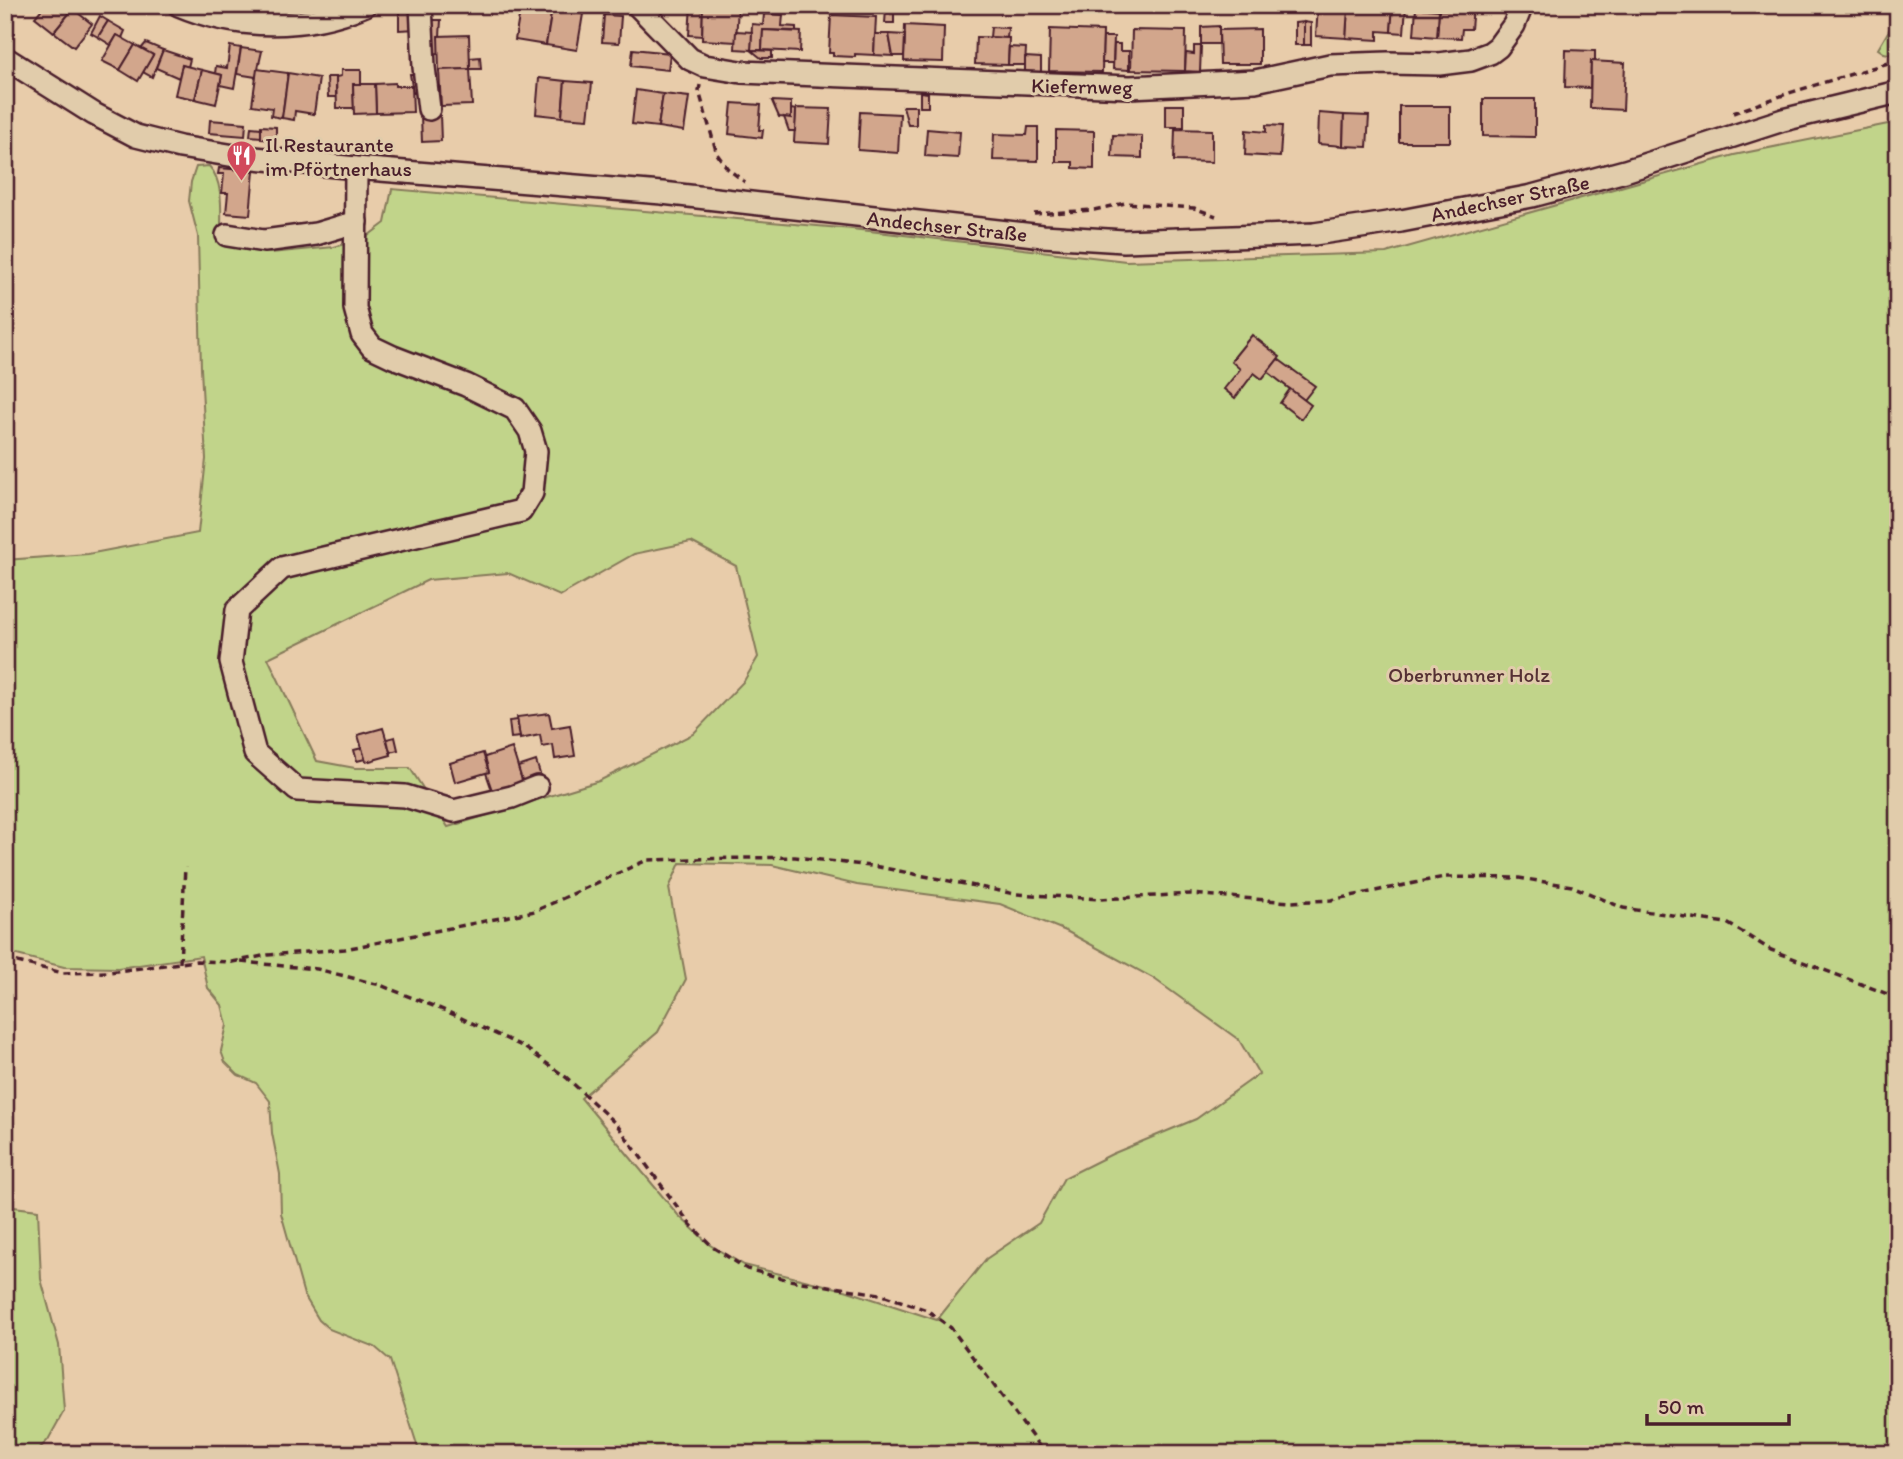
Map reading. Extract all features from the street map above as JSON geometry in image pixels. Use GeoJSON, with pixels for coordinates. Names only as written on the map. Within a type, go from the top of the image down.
{"type":"FeatureCollection","features":[{"type":"Feature","properties":{"kind":"street"},"geometry":{"type":"LineString","coordinates":[[179,5],[232,22],[274,23],[305,22],[340,16],[365,5]]}},
{"type":"Feature","properties":{"kind":"street"},"geometry":{"type":"LineString","coordinates":[[421,5],[429,109]]}},
{"type":"Feature","properties":{"kind":"street","name":"Kiefernweg"},"geometry":{"type":"LineString","coordinates":[[637,5],[690,59],[705,66],[741,72],[1130,87],[1255,81],[1330,65],[1438,64],[1471,60],[1499,47],[1514,25],[1522,5]]}},
{"type":"Feature","properties":{"kind":"street","name":"Andechser Straße"},"geometry":{"type":"LineString","coordinates":[[5,58],[94,114],[136,136],[235,156],[662,194],[1043,236],[1124,240],[1314,234],[1401,221],[1558,190],[1783,120],[1898,92]]}},
{"type":"Feature","properties":{"kind":"street"},"geometry":{"type":"LineString","coordinates":[[356,168],[355,308],[362,334],[372,346],[382,352],[466,385],[515,409],[530,431],[536,451],[532,494],[521,511],[282,568],[237,610],[231,662],[255,753],[297,790],[405,796],[454,811],[512,797],[537,787]]}},
{"type":"Feature","properties":{"kind":"street"},"geometry":{"type":"LineString","coordinates":[[227,235],[264,240],[316,234],[356,222]]}},
{"type":"Feature","properties":{"kind":"path"},"geometry":{"type":"LineString","coordinates":[[1723,117],[1789,93],[1898,60]]}},
{"type":"Feature","properties":{"kind":"path"},"geometry":{"type":"LineString","coordinates":[[705,66],[699,91],[717,154],[728,169],[745,182]]}},
{"type":"Feature","properties":{"kind":"path"},"geometry":{"type":"LineString","coordinates":[[1030,214],[1094,210],[1125,203],[1194,208],[1219,218]]}},
{"type":"Feature","properties":{"kind":"path"},"geometry":{"type":"LineString","coordinates":[[232,962],[268,954],[345,949],[535,911],[647,860],[795,858],[879,867],[1015,894],[1101,899],[1191,894],[1291,902],[1331,900],[1444,877],[1518,878],[1572,886],[1623,908],[1727,923],[1771,950],[1898,998]]}},
{"type":"Feature","properties":{"kind":"path"},"geometry":{"type":"LineString","coordinates":[[180,963],[185,867]]}},
{"type":"Feature","properties":{"kind":"path"},"geometry":{"type":"LineString","coordinates":[[5,959],[63,972],[110,972],[180,963],[232,962],[317,969],[380,985],[446,1011],[524,1047],[567,1078],[617,1125],[691,1224],[714,1248],[747,1269],[789,1280],[880,1294],[927,1310],[951,1328],[1045,1454]]}},
{"type":"Feature","properties":{"kind":"green space"},"geometry":{"type":"Polygon","coordinates":[[[1898,15],[1898,56],[1878,49],[1898,15]]]}},
{"type":"Feature","properties":{"kind":"green space","name":"Oberbrunner Holz"},"geometry":{"type":"Polygon","coordinates":[[[1898,122],[1898,1454],[420,1454],[390,1360],[375,1347],[329,1329],[319,1320],[304,1295],[281,1213],[280,1174],[272,1133],[270,1101],[256,1083],[238,1075],[225,1062],[221,1051],[227,1025],[222,1005],[208,988],[201,956],[118,968],[64,967],[5,952],[5,560],[88,554],[198,533],[206,459],[198,236],[189,201],[196,167],[209,166],[218,182],[221,243],[270,253],[334,247],[365,238],[385,223],[392,189],[852,229],[1126,261],[1386,253],[1734,155],[1898,122]],[[691,542],[634,554],[560,596],[508,573],[428,580],[268,658],[317,761],[355,768],[410,768],[448,827],[599,781],[693,734],[744,681],[758,657],[736,566],[691,542]],[[680,863],[669,888],[686,979],[658,1032],[581,1098],[678,1215],[710,1245],[744,1265],[845,1290],[937,1320],[986,1259],[1039,1223],[1064,1178],[1112,1154],[1196,1119],[1259,1074],[1239,1040],[1153,978],[1066,931],[1000,904],[857,885],[772,865],[680,863]]]}},
{"type":"Feature","properties":{"kind":"green space"},"geometry":{"type":"Polygon","coordinates":[[[5,1206],[38,1210],[41,1279],[59,1345],[64,1411],[48,1440],[34,1454],[5,1454],[5,1206]]]}},
{"type":"Feature","properties":{"kind":"building"},"geometry":{"type":"Polygon","coordinates":[[[45,5],[68,5],[73,9],[54,32],[35,17],[45,5]]]}},
{"type":"Feature","properties":{"kind":"building"},"geometry":{"type":"Polygon","coordinates":[[[521,5],[552,9],[546,45],[515,40],[521,5]]]}},
{"type":"Feature","properties":{"kind":"building"},"geometry":{"type":"Polygon","coordinates":[[[691,5],[703,5],[702,36],[689,35],[691,5]]]}},
{"type":"Feature","properties":{"kind":"building"},"geometry":{"type":"Polygon","coordinates":[[[703,5],[738,5],[736,42],[702,40],[703,5]]]}},
{"type":"Feature","properties":{"kind":"building"},"geometry":{"type":"Polygon","coordinates":[[[1376,5],[1393,5],[1391,32],[1378,31],[1378,40],[1346,38],[1348,7],[1376,9],[1376,5]]]}},
{"type":"Feature","properties":{"kind":"building"},"geometry":{"type":"Polygon","coordinates":[[[1393,5],[1406,6],[1404,33],[1391,32],[1393,5]]]}},
{"type":"Feature","properties":{"kind":"building"},"geometry":{"type":"Polygon","coordinates":[[[1462,5],[1473,6],[1471,29],[1462,29],[1461,38],[1437,37],[1439,10],[1461,11],[1462,5]]]}},
{"type":"Feature","properties":{"kind":"building"},"geometry":{"type":"Polygon","coordinates":[[[1559,5],[1602,5],[1601,12],[1559,5]]]}},
{"type":"Feature","properties":{"kind":"building"},"geometry":{"type":"Polygon","coordinates":[[[1318,6],[1348,7],[1346,38],[1316,36],[1318,6]]]}},
{"type":"Feature","properties":{"kind":"building"},"geometry":{"type":"Polygon","coordinates":[[[1416,8],[1439,10],[1437,37],[1414,35],[1416,8]]]}},
{"type":"Feature","properties":{"kind":"building"},"geometry":{"type":"Polygon","coordinates":[[[73,9],[92,24],[74,47],[54,32],[73,9]]]}},
{"type":"Feature","properties":{"kind":"building"},"geometry":{"type":"Polygon","coordinates":[[[552,9],[583,14],[577,50],[546,45],[552,9]]]}},
{"type":"Feature","properties":{"kind":"building"},"geometry":{"type":"Polygon","coordinates":[[[886,10],[894,10],[894,23],[885,23],[886,10]]]}},
{"type":"Feature","properties":{"kind":"building"},"geometry":{"type":"Polygon","coordinates":[[[399,11],[416,11],[417,29],[399,30],[399,11]]]}},
{"type":"Feature","properties":{"kind":"building"},"geometry":{"type":"Polygon","coordinates":[[[764,14],[783,15],[782,26],[796,27],[796,31],[763,30],[762,50],[751,50],[752,24],[763,25],[764,14]]]}},
{"type":"Feature","properties":{"kind":"building"},"geometry":{"type":"Polygon","coordinates":[[[604,15],[621,16],[619,43],[602,42],[604,15]]]}},
{"type":"Feature","properties":{"kind":"building"},"geometry":{"type":"Polygon","coordinates":[[[831,15],[876,17],[874,55],[855,54],[855,57],[833,56],[833,53],[829,53],[831,15]]]}},
{"type":"Feature","properties":{"kind":"building"},"geometry":{"type":"Polygon","coordinates":[[[100,16],[108,21],[98,37],[91,33],[100,16]]]}},
{"type":"Feature","properties":{"kind":"building"},"geometry":{"type":"Polygon","coordinates":[[[428,20],[441,20],[439,53],[430,54],[428,20]]]}},
{"type":"Feature","properties":{"kind":"building"},"geometry":{"type":"Polygon","coordinates":[[[108,21],[125,31],[122,38],[117,35],[111,45],[98,37],[108,21]]]}},
{"type":"Feature","properties":{"kind":"building"},"geometry":{"type":"Polygon","coordinates":[[[1304,22],[1311,23],[1311,45],[1304,45],[1304,22]]]}},
{"type":"Feature","properties":{"kind":"building"},"geometry":{"type":"Polygon","coordinates":[[[1304,22],[1304,45],[1295,45],[1295,23],[1304,22]]]}},
{"type":"Feature","properties":{"kind":"building"},"geometry":{"type":"Polygon","coordinates":[[[905,25],[944,27],[943,62],[904,61],[905,25]]]}},
{"type":"Feature","properties":{"kind":"building"},"geometry":{"type":"Polygon","coordinates":[[[1219,26],[1219,44],[1201,44],[1201,27],[1219,26]]]}},
{"type":"Feature","properties":{"kind":"building"},"geometry":{"type":"Polygon","coordinates":[[[991,27],[1008,28],[1007,38],[990,37],[991,27]]]}},
{"type":"Feature","properties":{"kind":"building"},"geometry":{"type":"Polygon","coordinates":[[[1050,29],[1103,31],[1102,72],[1049,71],[1050,29]]]}},
{"type":"Feature","properties":{"kind":"building"},"geometry":{"type":"Polygon","coordinates":[[[1260,29],[1260,64],[1220,64],[1219,30],[1260,29]]]}},
{"type":"Feature","properties":{"kind":"building"},"geometry":{"type":"Polygon","coordinates":[[[763,30],[801,32],[800,52],[762,50],[763,30]]]}},
{"type":"Feature","properties":{"kind":"building"},"geometry":{"type":"Polygon","coordinates":[[[1132,30],[1186,31],[1185,71],[1131,70],[1132,30]]]}},
{"type":"Feature","properties":{"kind":"building"},"geometry":{"type":"Polygon","coordinates":[[[736,31],[752,32],[751,50],[735,49],[736,31]]]}},
{"type":"Feature","properties":{"kind":"building"},"geometry":{"type":"Polygon","coordinates":[[[875,34],[889,34],[893,56],[874,55],[875,34]]]}},
{"type":"Feature","properties":{"kind":"building"},"geometry":{"type":"Polygon","coordinates":[[[889,34],[905,35],[904,56],[893,56],[889,34]]]}},
{"type":"Feature","properties":{"kind":"building"},"geometry":{"type":"Polygon","coordinates":[[[117,35],[135,45],[120,70],[102,61],[117,35]]]}},
{"type":"Feature","properties":{"kind":"building"},"geometry":{"type":"Polygon","coordinates":[[[469,35],[470,69],[439,70],[438,36],[469,35]]]}},
{"type":"Feature","properties":{"kind":"building"},"geometry":{"type":"Polygon","coordinates":[[[976,37],[1009,38],[1008,65],[975,64],[976,37]]]}},
{"type":"Feature","properties":{"kind":"building"},"geometry":{"type":"Polygon","coordinates":[[[1103,37],[1114,37],[1113,63],[1102,63],[1103,37]]]}},
{"type":"Feature","properties":{"kind":"building"},"geometry":{"type":"Polygon","coordinates":[[[146,43],[163,50],[152,77],[143,72],[153,55],[141,49],[146,43]]]}},
{"type":"Feature","properties":{"kind":"building"},"geometry":{"type":"Polygon","coordinates":[[[1114,44],[1120,44],[1120,51],[1129,51],[1129,70],[1113,69],[1114,44]]]}},
{"type":"Feature","properties":{"kind":"building"},"geometry":{"type":"Polygon","coordinates":[[[135,45],[153,55],[138,81],[120,70],[135,45]]]}},
{"type":"Feature","properties":{"kind":"building"},"geometry":{"type":"Polygon","coordinates":[[[230,46],[241,48],[234,88],[220,85],[222,75],[215,73],[216,66],[227,68],[230,46]]]}},
{"type":"Feature","properties":{"kind":"building"},"geometry":{"type":"Polygon","coordinates":[[[1194,46],[1201,46],[1200,72],[1185,71],[1186,53],[1194,54],[1194,46]]]}},
{"type":"Feature","properties":{"kind":"building"},"geometry":{"type":"Polygon","coordinates":[[[1009,47],[1026,48],[1025,65],[1008,65],[1009,47]]]}},
{"type":"Feature","properties":{"kind":"building"},"geometry":{"type":"Polygon","coordinates":[[[241,48],[262,51],[256,77],[237,74],[241,48]]]}},
{"type":"Feature","properties":{"kind":"building"},"geometry":{"type":"Polygon","coordinates":[[[633,49],[670,53],[668,70],[631,66],[633,49]]]}},
{"type":"Feature","properties":{"kind":"building"},"geometry":{"type":"Polygon","coordinates":[[[163,50],[190,59],[188,67],[182,65],[179,78],[156,68],[163,50]]]}},
{"type":"Feature","properties":{"kind":"building"},"geometry":{"type":"Polygon","coordinates":[[[751,50],[772,51],[772,58],[761,58],[751,50]]]}},
{"type":"Feature","properties":{"kind":"building"},"geometry":{"type":"Polygon","coordinates":[[[1566,50],[1595,51],[1595,62],[1591,61],[1590,88],[1565,87],[1566,50]]]}},
{"type":"Feature","properties":{"kind":"building"},"geometry":{"type":"Polygon","coordinates":[[[480,57],[481,69],[470,69],[470,58],[480,57]]]}},
{"type":"Feature","properties":{"kind":"building"},"geometry":{"type":"Polygon","coordinates":[[[1025,57],[1041,58],[1041,74],[1025,74],[1025,57]]]}},
{"type":"Feature","properties":{"kind":"building"},"geometry":{"type":"Polygon","coordinates":[[[1591,61],[1625,63],[1623,110],[1590,108],[1591,61]]]}},
{"type":"Feature","properties":{"kind":"building"},"geometry":{"type":"Polygon","coordinates":[[[182,65],[202,70],[195,99],[175,95],[182,65]]]}},
{"type":"Feature","properties":{"kind":"building"},"geometry":{"type":"Polygon","coordinates":[[[257,69],[288,73],[282,118],[271,116],[272,108],[252,105],[257,69]]]}},
{"type":"Feature","properties":{"kind":"building"},"geometry":{"type":"Polygon","coordinates":[[[470,69],[472,105],[441,106],[439,70],[470,69]]]}},
{"type":"Feature","properties":{"kind":"building"},"geometry":{"type":"Polygon","coordinates":[[[202,70],[222,75],[216,104],[195,99],[202,70]]]}},
{"type":"Feature","properties":{"kind":"building"},"geometry":{"type":"Polygon","coordinates":[[[341,70],[361,70],[361,84],[353,84],[354,108],[337,108],[336,77],[341,76],[341,70]]]}},
{"type":"Feature","properties":{"kind":"building"},"geometry":{"type":"Polygon","coordinates":[[[288,73],[319,78],[314,114],[295,111],[294,120],[282,118],[288,73]]]}},
{"type":"Feature","properties":{"kind":"building"},"geometry":{"type":"Polygon","coordinates":[[[410,74],[419,74],[420,92],[413,93],[410,74]]]}},
{"type":"Feature","properties":{"kind":"building"},"geometry":{"type":"Polygon","coordinates":[[[327,77],[336,77],[336,97],[328,97],[327,77]]]}},
{"type":"Feature","properties":{"kind":"building"},"geometry":{"type":"Polygon","coordinates":[[[539,78],[565,81],[562,117],[536,114],[539,78]]]}},
{"type":"Feature","properties":{"kind":"building"},"geometry":{"type":"Polygon","coordinates":[[[565,81],[592,83],[588,119],[562,117],[565,81]]]}},
{"type":"Feature","properties":{"kind":"building"},"geometry":{"type":"Polygon","coordinates":[[[395,83],[395,86],[412,86],[413,112],[376,113],[375,84],[395,83]]]}},
{"type":"Feature","properties":{"kind":"building"},"geometry":{"type":"Polygon","coordinates":[[[353,84],[375,84],[376,113],[354,114],[353,84]]]}},
{"type":"Feature","properties":{"kind":"building"},"geometry":{"type":"Polygon","coordinates":[[[636,90],[663,94],[658,127],[632,124],[636,90]]]}},
{"type":"Feature","properties":{"kind":"building"},"geometry":{"type":"Polygon","coordinates":[[[920,92],[928,93],[928,107],[920,107],[920,92]]]}},
{"type":"Feature","properties":{"kind":"building"},"geometry":{"type":"Polygon","coordinates":[[[663,94],[689,97],[684,131],[658,127],[663,94]]]}},
{"type":"Feature","properties":{"kind":"building"},"geometry":{"type":"Polygon","coordinates":[[[1483,99],[1535,99],[1535,137],[1483,136],[1483,99]]]}},
{"type":"Feature","properties":{"kind":"building"},"geometry":{"type":"Polygon","coordinates":[[[772,101],[791,102],[791,118],[779,117],[772,101]]]}},
{"type":"Feature","properties":{"kind":"building"},"geometry":{"type":"Polygon","coordinates":[[[732,103],[761,105],[759,130],[763,130],[762,138],[729,134],[732,103]]]}},
{"type":"Feature","properties":{"kind":"building"},"geometry":{"type":"Polygon","coordinates":[[[1166,105],[1184,105],[1184,127],[1166,127],[1166,105]]]}},
{"type":"Feature","properties":{"kind":"building"},"geometry":{"type":"Polygon","coordinates":[[[903,106],[916,106],[916,125],[908,125],[903,106]]]}},
{"type":"Feature","properties":{"kind":"building"},"geometry":{"type":"Polygon","coordinates":[[[1399,106],[1450,106],[1450,142],[1399,142],[1399,106]]]}},
{"type":"Feature","properties":{"kind":"building"},"geometry":{"type":"Polygon","coordinates":[[[796,108],[831,109],[829,144],[794,142],[796,108]]]}},
{"type":"Feature","properties":{"kind":"building"},"geometry":{"type":"Polygon","coordinates":[[[791,109],[796,110],[795,131],[789,131],[784,117],[791,118],[791,109]]]}},
{"type":"Feature","properties":{"kind":"building"},"geometry":{"type":"Polygon","coordinates":[[[860,112],[900,114],[898,153],[858,150],[860,112]]]}},
{"type":"Feature","properties":{"kind":"building"},"geometry":{"type":"Polygon","coordinates":[[[1319,113],[1344,115],[1343,146],[1318,144],[1319,113]]]}},
{"type":"Feature","properties":{"kind":"building"},"geometry":{"type":"Polygon","coordinates":[[[440,114],[441,141],[422,142],[421,115],[440,114]]]}},
{"type":"Feature","properties":{"kind":"building"},"geometry":{"type":"Polygon","coordinates":[[[1344,115],[1369,116],[1367,147],[1343,146],[1344,115]]]}},
{"type":"Feature","properties":{"kind":"building"},"geometry":{"type":"Polygon","coordinates":[[[210,120],[246,123],[245,136],[209,133],[210,120]]]}},
{"type":"Feature","properties":{"kind":"building"},"geometry":{"type":"Polygon","coordinates":[[[1266,125],[1282,126],[1280,157],[1245,155],[1246,130],[1266,132],[1266,125]]]}},
{"type":"Feature","properties":{"kind":"building"},"geometry":{"type":"Polygon","coordinates":[[[261,126],[276,127],[276,140],[261,139],[261,126]]]}},
{"type":"Feature","properties":{"kind":"building"},"geometry":{"type":"Polygon","coordinates":[[[251,127],[261,128],[261,137],[250,136],[251,127]]]}},
{"type":"Feature","properties":{"kind":"building"},"geometry":{"type":"Polygon","coordinates":[[[1028,127],[1038,127],[1038,161],[993,160],[994,134],[1027,135],[1028,127]]]}},
{"type":"Feature","properties":{"kind":"building"},"geometry":{"type":"Polygon","coordinates":[[[927,129],[960,132],[958,158],[925,156],[927,129]]]}},
{"type":"Feature","properties":{"kind":"building"},"geometry":{"type":"Polygon","coordinates":[[[1175,129],[1212,130],[1212,162],[1174,161],[1175,129]]]}},
{"type":"Feature","properties":{"kind":"building"},"geometry":{"type":"Polygon","coordinates":[[[1056,130],[1094,131],[1094,169],[1073,168],[1073,162],[1056,162],[1056,130]]]}},
{"type":"Feature","properties":{"kind":"building"},"geometry":{"type":"Polygon","coordinates":[[[1113,135],[1142,136],[1142,158],[1112,157],[1113,135]]]}},
{"type":"Feature","properties":{"kind":"building"},"geometry":{"type":"Polygon","coordinates":[[[219,168],[254,171],[250,215],[226,213],[228,193],[222,193],[224,174],[218,174],[219,168]]]}},
{"type":"Feature","properties":{"kind":"building"},"geometry":{"type":"Polygon","coordinates":[[[1252,335],[1280,357],[1262,379],[1254,373],[1235,398],[1224,389],[1240,369],[1231,361],[1252,335]]]}},
{"type":"Feature","properties":{"kind":"building"},"geometry":{"type":"Polygon","coordinates":[[[1278,359],[1315,386],[1304,400],[1268,372],[1278,359]]]}},
{"type":"Feature","properties":{"kind":"building"},"geometry":{"type":"Polygon","coordinates":[[[1290,389],[1311,405],[1301,419],[1280,403],[1290,389]]]}},
{"type":"Feature","properties":{"kind":"building"},"geometry":{"type":"Polygon","coordinates":[[[549,713],[552,728],[570,725],[575,756],[555,759],[553,745],[542,747],[540,735],[520,739],[517,717],[549,713]]]}},
{"type":"Feature","properties":{"kind":"building"},"geometry":{"type":"Polygon","coordinates":[[[517,720],[520,737],[511,738],[509,721],[517,720]]]}},
{"type":"Feature","properties":{"kind":"building"},"geometry":{"type":"Polygon","coordinates":[[[383,728],[391,755],[366,762],[358,735],[383,728]]]}},
{"type":"Feature","properties":{"kind":"building"},"geometry":{"type":"Polygon","coordinates":[[[395,737],[398,750],[390,752],[387,739],[395,737]]]}},
{"type":"Feature","properties":{"kind":"building"},"geometry":{"type":"Polygon","coordinates":[[[362,748],[365,759],[357,761],[354,750],[362,748]]]}},
{"type":"Feature","properties":{"kind":"building"},"geometry":{"type":"Polygon","coordinates":[[[512,748],[523,783],[493,793],[486,773],[489,772],[485,757],[512,748]]]}},
{"type":"Feature","properties":{"kind":"building"},"geometry":{"type":"Polygon","coordinates":[[[483,753],[489,772],[455,782],[450,763],[483,753]]]}},
{"type":"Feature","properties":{"kind":"building"},"geometry":{"type":"Polygon","coordinates":[[[536,761],[541,777],[523,783],[518,767],[536,761]]]}},
{"type":"Feature","properties":{"kind":"place","name":"Il Restaurante im Pförtnerhaus"},"geometry":{"type":"Point","coordinates":[242,183]}}]}
